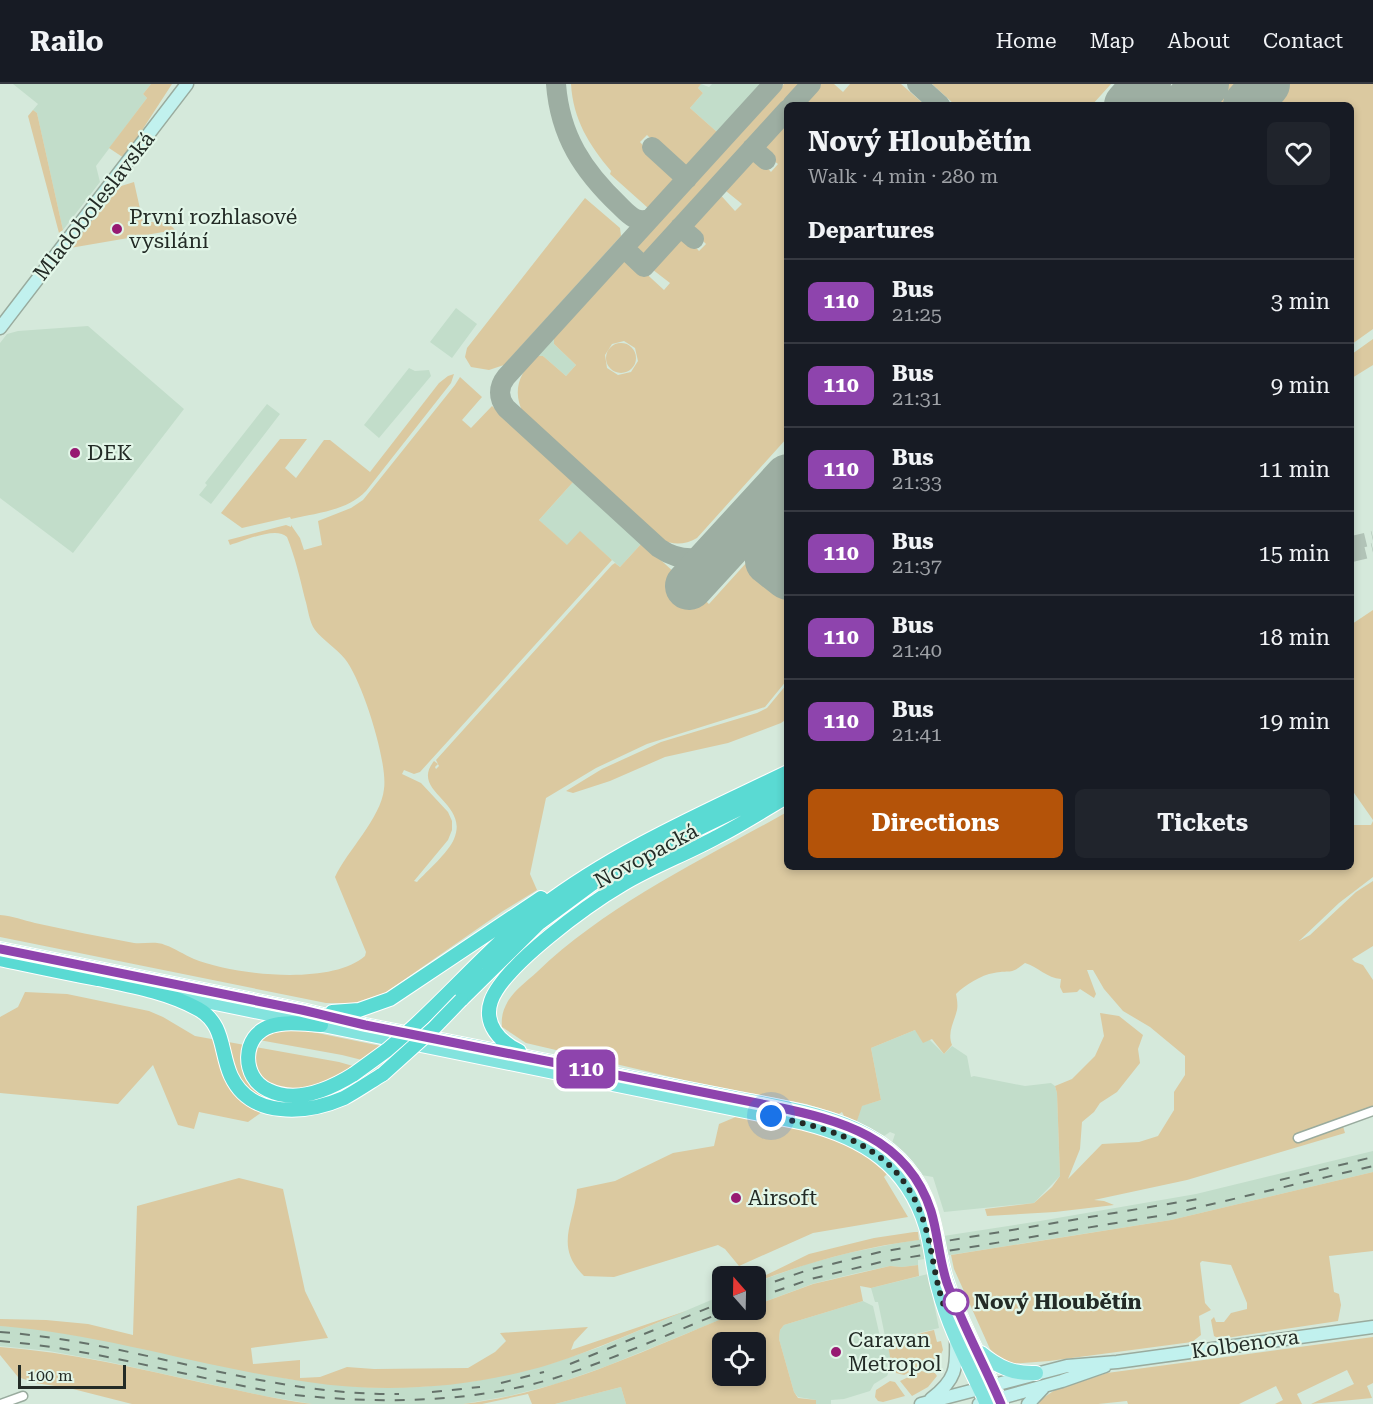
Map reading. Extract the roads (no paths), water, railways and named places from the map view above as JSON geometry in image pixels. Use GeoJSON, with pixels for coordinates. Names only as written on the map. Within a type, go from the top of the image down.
{"type":"FeatureCollection","features":[{"type":"Feature","properties":{"kind":"highway","name":"Novopacká"},"geometry":{"type":"LineString","coordinates":[[619,856],[679,824],[784,774]]}},
{"type":"Feature","properties":{"kind":"highway","name":"Novopacká"},"geometry":{"type":"LineString","coordinates":[[150,990],[201,1011],[215,1025],[222,1041],[231,1076],[239,1089],[247,1096],[259,1104],[273,1108],[300,1110],[316,1107],[357,1091],[403,1058],[515,946],[557,909],[592,884],[640,857],[784,787]]}},
{"type":"Feature","properties":{"kind":"highway"},"geometry":{"type":"LineString","coordinates":[[550,1061],[513,1049],[498,1036],[490,1023],[489,1008],[492,998],[515,968],[563,925],[607,894],[648,870],[719,837],[784,798]]}},
{"type":"Feature","properties":{"kind":"highway"},"geometry":{"type":"LineString","coordinates":[[321,1025],[279,1024],[258,1034],[250,1045],[248,1060],[251,1075],[258,1084],[280,1094],[308,1094],[328,1089],[354,1074],[387,1050],[425,1016],[510,932],[552,899],[619,856]]}},
{"type":"Feature","properties":{"kind":"highway"},"geometry":{"type":"LineString","coordinates":[[302,1010],[352,1011],[390,999],[567,881],[619,856]]}},
{"type":"Feature","properties":{"kind":"highway"},"geometry":{"type":"LineString","coordinates":[[0,949],[302,1010],[365,1025],[734,1098]]}},
{"type":"Feature","properties":{"kind":"highway"},"geometry":{"type":"LineString","coordinates":[[0,959],[150,990]]}},
{"type":"Feature","properties":{"kind":"main road","name":"Mladoboleslavská"},"geometry":{"type":"LineString","coordinates":[[0,328],[187,84]]}},
{"type":"Feature","properties":{"kind":"main road"},"geometry":{"type":"LineString","coordinates":[[150,990],[804,1123],[850,1138],[867,1147],[886,1162],[904,1182],[915,1201],[926,1228],[938,1289],[955,1335],[986,1386]]}},
{"type":"Feature","properties":{"kind":"main road"},"geometry":{"type":"LineString","coordinates":[[734,1098],[837,1121],[873,1138],[895,1155],[914,1176],[925,1197],[935,1226],[947,1283],[978,1351],[990,1402]]}},
{"type":"Feature","properties":{"kind":"main road","name":"Kolbenova"},"geometry":{"type":"LineString","coordinates":[[923,1403],[1067,1365],[1117,1362],[1373,1327]]}},
{"type":"Feature","properties":{"kind":"main road"},"geometry":{"type":"LineString","coordinates":[[923,1403],[945,1387],[952,1377],[956,1359],[955,1335]]}},
{"type":"Feature","properties":{"kind":"main road"},"geometry":{"type":"LineString","coordinates":[[978,1351],[994,1364],[1005,1369],[1036,1373]]}},
{"type":"Feature","properties":{"kind":"main road","name":"Kolbenova"},"geometry":{"type":"LineString","coordinates":[[990,1402],[1117,1362]]}},
{"type":"Feature","properties":{"kind":"main road"},"geometry":{"type":"LineString","coordinates":[[1028,1404],[1047,1385]]}},
{"type":"Feature","properties":{"kind":"street"},"geometry":{"type":"LineString","coordinates":[[1298,1138],[1373,1111]]}},
{"type":"Feature","properties":{"kind":"street"},"geometry":{"type":"LineString","coordinates":[[1,1404],[23,1396]]}},
{"type":"Feature","properties":{"kind":"tunnel"},"geometry":{"type":"LineString","coordinates":[[1354,543],[1373,538]]}},
{"type":"Feature","properties":{"kind":"tunnel"},"geometry":{"type":"LineString","coordinates":[[1354,555],[1373,550]]}},
{"type":"Feature","properties":{"kind":"railway"},"geometry":{"type":"LineString","coordinates":[[1280,1180],[1373,1157]]}},
{"type":"Feature","properties":{"kind":"railway"},"geometry":{"type":"LineString","coordinates":[[766,1295],[811,1279],[881,1262],[1170,1214],[1373,1166]]}},
{"type":"Feature","properties":{"kind":"railway"},"geometry":{"type":"LineString","coordinates":[[766,1285],[808,1270],[880,1252],[1198,1199]]}},
{"type":"Feature","properties":{"kind":"railway"},"geometry":{"type":"LineString","coordinates":[[570,1364],[712,1306]]}},
{"type":"Feature","properties":{"kind":"railway"},"geometry":{"type":"LineString","coordinates":[[0,1341],[72,1350],[286,1394],[353,1399],[422,1400],[489,1393],[555,1378],[712,1317]]}},
{"type":"Feature","properties":{"kind":"railway"},"geometry":{"type":"LineString","coordinates":[[0,1332],[100,1346],[299,1387],[399,1394]]}},
{"type":"Feature","properties":{"kind":"railway"},"geometry":{"type":"LineString","coordinates":[[501,1383],[544,1372]]}},
{"type":"Feature","properties":{"kind":"railway"},"geometry":{"type":"LineString","coordinates":[[432,1392],[480,1387]]}},
{"type":"Feature","properties":{"kind":"place","name":"První rozhlasové vysilání"},"geometry":{"type":"Point","coordinates":[117,229]}},
{"type":"Feature","properties":{"kind":"place","name":"DEK"},"geometry":{"type":"Point","coordinates":[75,453]}},
{"type":"Feature","properties":{"kind":"place","name":"Airsoft"},"geometry":{"type":"Point","coordinates":[736,1198]}},
{"type":"Feature","properties":{"kind":"place","name":"Nový Hloubětín"},"geometry":{"type":"Point","coordinates":[956,1302]}},
{"type":"Feature","properties":{"kind":"place","name":"Caravan Metropol"},"geometry":{"type":"Point","coordinates":[836,1352]}}]}
